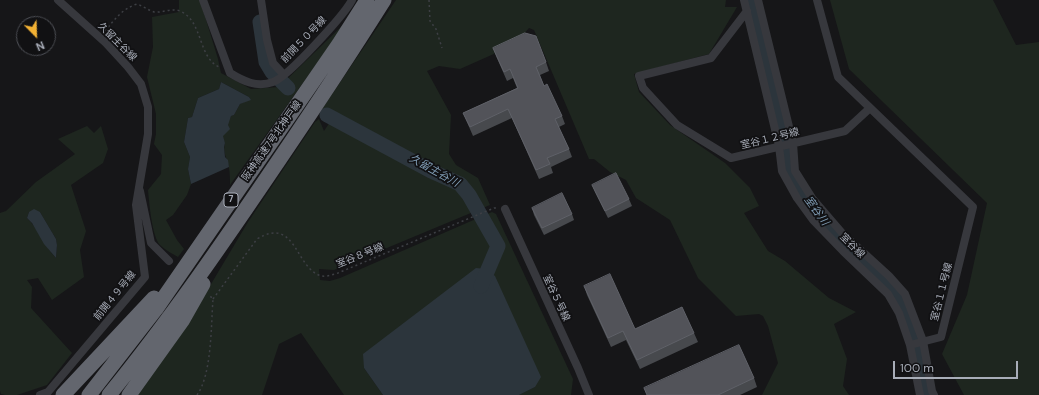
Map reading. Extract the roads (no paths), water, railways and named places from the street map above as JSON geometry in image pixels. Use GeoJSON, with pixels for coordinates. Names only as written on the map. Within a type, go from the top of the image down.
{"type":"FeatureCollection","features":[{"type":"Feature","properties":{"kind":"highway","name":"阪神高速7号北神戸線"},"geometry":{"type":"LineString","coordinates":[[89,395],[156,309],[368,0]]}},
{"type":"Feature","properties":{"kind":"highway","name":"阪神高速7号北神戸線"},"geometry":{"type":"LineString","coordinates":[[108,395],[168,318],[230,233],[346,60],[384,0]]}},
{"type":"Feature","properties":{"kind":"highway"},"geometry":{"type":"LineString","coordinates":[[129,395],[182,321],[230,233]]}},
{"type":"Feature","properties":{"kind":"highway"},"geometry":{"type":"LineString","coordinates":[[63,395],[194,255]]}},
{"type":"Feature","properties":{"kind":"street","name":"久留主谷線"},"geometry":{"type":"LineString","coordinates":[[58,0],[100,37],[128,67],[140,84],[148,107],[148,134],[139,186]]}},
{"type":"Feature","properties":{"kind":"street"},"geometry":{"type":"LineString","coordinates":[[203,0],[230,73],[238,78],[258,85],[280,77],[273,62],[267,40],[261,0]]}},
{"type":"Feature","properties":{"kind":"street","name":"前開５０号線"},"geometry":{"type":"LineString","coordinates":[[280,77],[319,41],[348,8],[352,0]]}},
{"type":"Feature","properties":{"kind":"street","name":"室谷線"},"geometry":{"type":"LineString","coordinates":[[744,0],[779,146],[782,171],[797,198],[813,220],[888,294],[899,313],[910,345],[920,395]]}},
{"type":"Feature","properties":{"kind":"street","name":"室谷１１号線"},"geometry":{"type":"LineString","coordinates":[[758,0],[793,143],[795,171],[812,198],[843,234],[889,276],[905,294],[923,341],[941,337],[973,207],[838,77],[817,0]]}},
{"type":"Feature","properties":{"kind":"street","name":"室谷１２号線"},"geometry":{"type":"LineString","coordinates":[[747,11],[711,58],[639,76],[643,88],[677,125],[731,158],[845,131],[870,108]]}},
{"type":"Feature","properties":{"kind":"street"},"geometry":{"type":"LineString","coordinates":[[139,186],[151,243],[170,261]]}},
{"type":"Feature","properties":{"kind":"street","name":"前開４９号線"},"geometry":{"type":"LineString","coordinates":[[40,395],[48,392],[145,277],[136,204],[139,186]]}},
{"type":"Feature","properties":{"kind":"street","name":"室谷５号線"},"geometry":{"type":"LineString","coordinates":[[505,209],[589,395]]}},
{"type":"Feature","properties":{"kind":"street"},"geometry":{"type":"LineString","coordinates":[[910,345],[923,341],[934,395]]}},
{"type":"Feature","properties":{"kind":"waterway","name":"室谷川"},"geometry":{"type":"LineString","coordinates":[[752,0],[780,115],[790,171],[808,202],[831,231],[853,254],[892,286],[903,304],[919,350],[927,395]]}},
{"type":"Feature","properties":{"kind":"waterway","name":"久留主谷川"},"geometry":{"type":"LineString","coordinates":[[260,22],[266,62],[272,72],[288,88]]}},
{"type":"Feature","properties":{"kind":"waterway","name":"久留主谷川"},"geometry":{"type":"LineString","coordinates":[[327,115],[431,171],[460,184],[469,195],[498,246],[481,286]]}}]}
